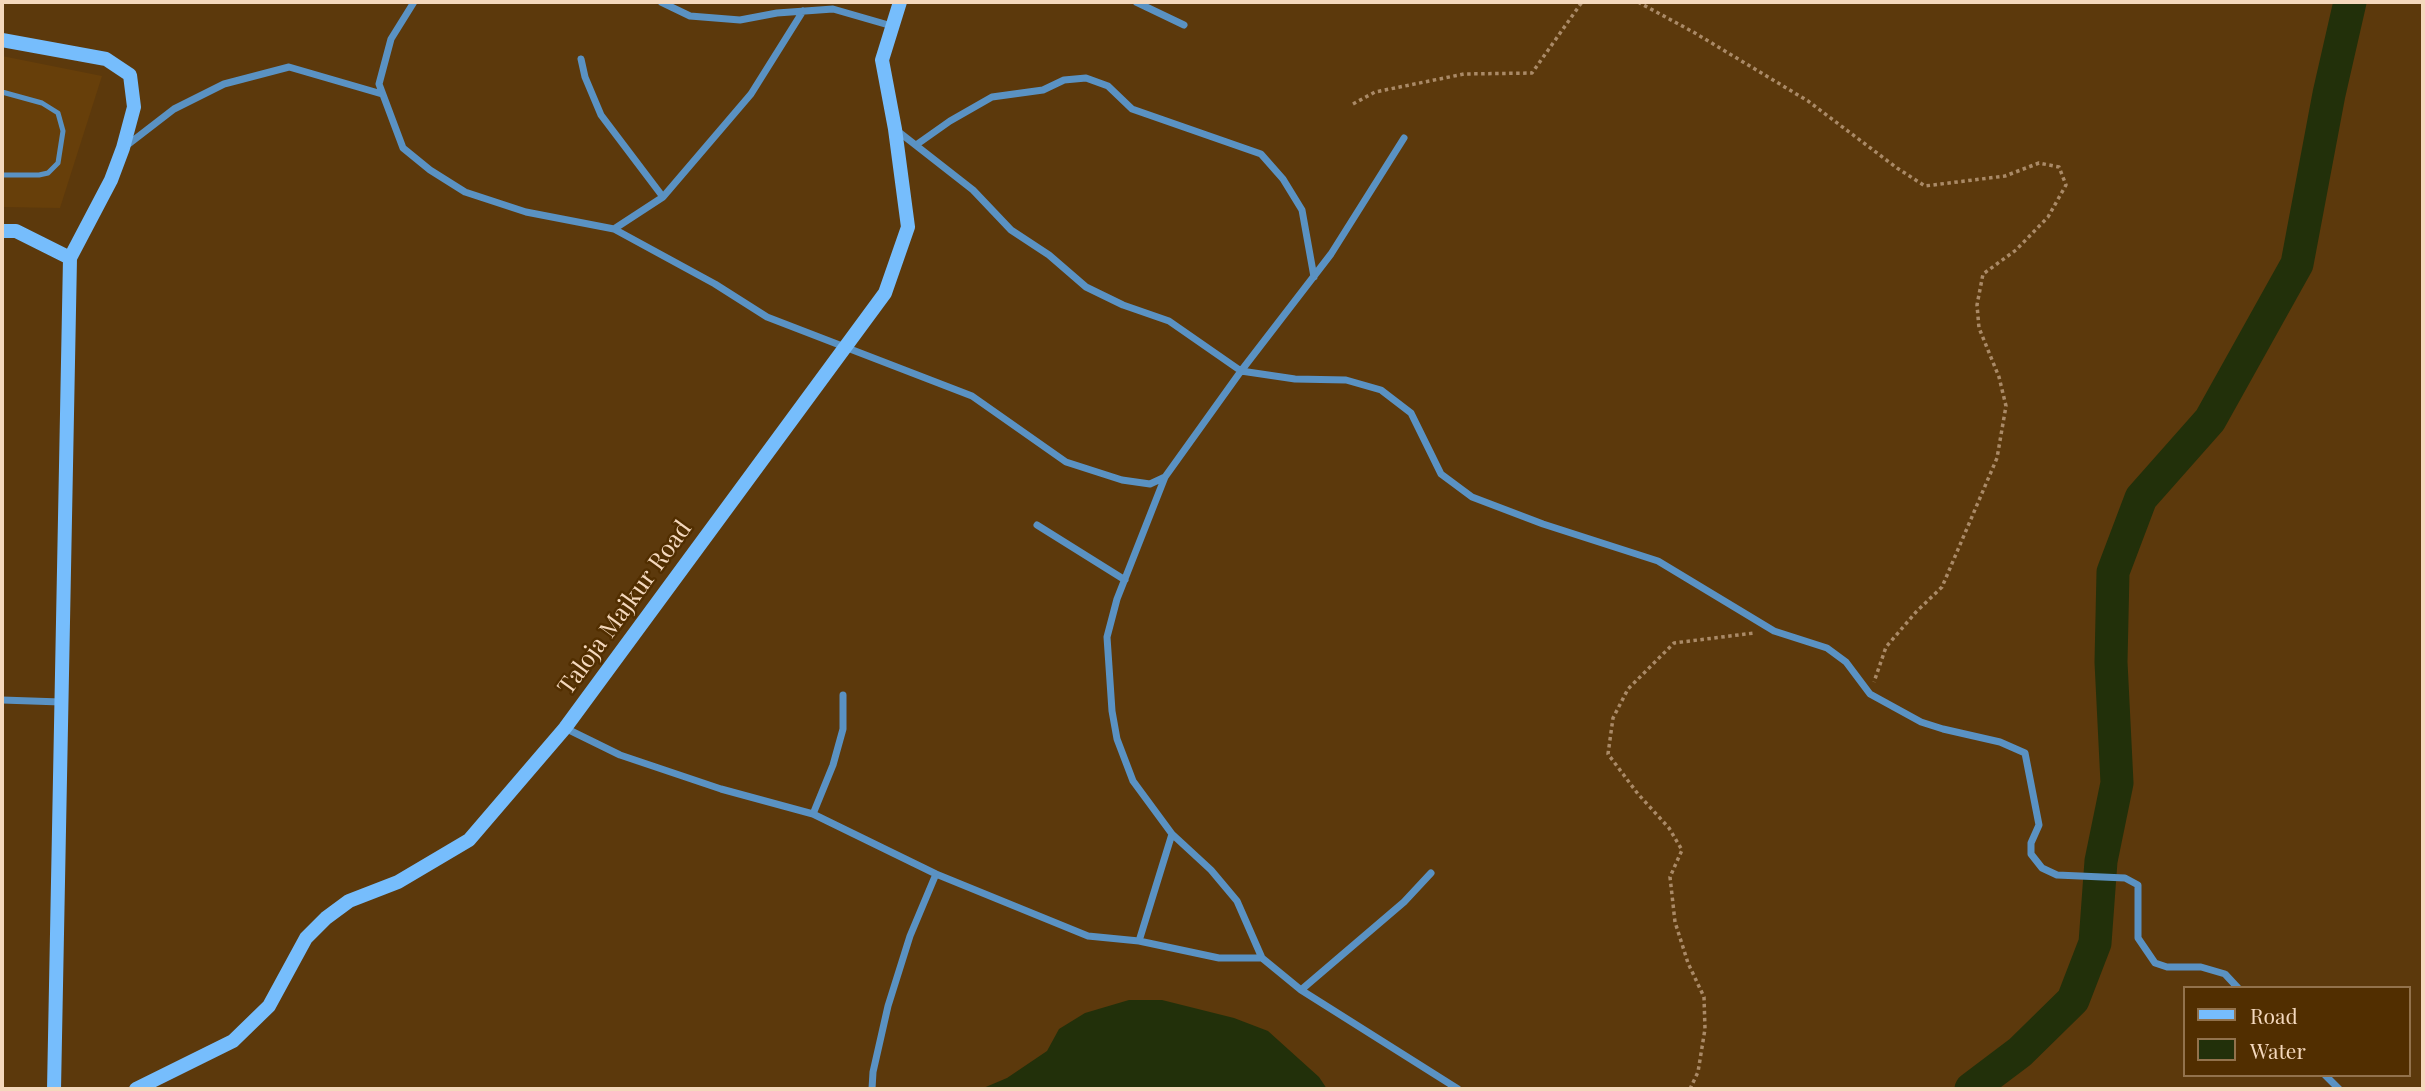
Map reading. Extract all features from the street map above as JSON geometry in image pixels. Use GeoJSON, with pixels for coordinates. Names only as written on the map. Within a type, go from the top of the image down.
{"type":"FeatureCollection","features":[{"type":"Feature","properties":{"kind":"street"},"geometry":{"type":"LineString","coordinates":[[414,2],[391,39],[379,84],[403,148],[430,170],[465,192],[526,212],[614,229],[715,284],[766,317],[972,396],[1066,462],[1140,483],[1150,484],[1165,477]]}},
{"type":"Feature","properties":{"kind":"street"},"geometry":{"type":"LineString","coordinates":[[660,2],[691,16],[740,20],[833,9],[892,26]]}},
{"type":"Feature","properties":{"kind":"street","name":"Taloja Majkur Road"},"geometry":{"type":"LineString","coordinates":[[136,1089],[233,1041],[269,1006],[306,938],[326,918],[349,901],[398,882],[469,840],[565,728],[885,293],[908,227],[895,128],[882,60],[900,2]]}},
{"type":"Feature","properties":{"kind":"street"},"geometry":{"type":"LineString","coordinates":[[1136,2],[1184,24]]}},
{"type":"Feature","properties":{"kind":"street"},"geometry":{"type":"LineString","coordinates":[[614,229],[663,197],[751,94],[803,11]]}},
{"type":"Feature","properties":{"kind":"street"},"geometry":{"type":"LineString","coordinates":[[2,40],[106,59],[130,75],[134,107],[111,180],[70,258],[54,1089]]}},
{"type":"Feature","properties":{"kind":"street"},"geometry":{"type":"LineString","coordinates":[[582,59],[585,77],[601,115],[663,197]]}},
{"type":"Feature","properties":{"kind":"street"},"geometry":{"type":"LineString","coordinates":[[123,148],[174,109],[224,84],[289,67],[382,94]]}},
{"type":"Feature","properties":{"kind":"street"},"geometry":{"type":"LineString","coordinates":[[916,145],[950,121],[992,97],[1042,90],[1064,80],[1086,78],[1108,86],[1132,109],[1261,154],[1283,178],[1302,210],[1314,277]]}},
{"type":"Feature","properties":{"kind":"street"},"geometry":{"type":"LineString","coordinates":[[895,128],[973,190],[1011,230],[1049,255],[1086,287],[1123,305],[1169,321],[1241,371],[1295,379],[1346,380],[1381,390],[1411,413],[1441,474],[1472,497],[1542,524],[1658,561],[1774,631],[1827,648],[1846,662],[1870,694],[1921,722],[2000,742],[2025,753],[2039,825],[2031,843],[2031,854],[2042,868],[2057,874],[2125,878],[2138,885],[2138,938],[2155,963],[2167,967],[2201,967],[2225,975],[2236,986]]}},
{"type":"Feature","properties":{"kind":"street"},"geometry":{"type":"LineString","coordinates":[[1404,138],[1331,254],[1241,371],[1165,477],[1125,580],[1107,637],[1112,711],[1117,739],[1133,781],[1172,834],[1211,870],[1237,901],[1262,958],[1301,990],[1458,1089]]}},
{"type":"Feature","properties":{"kind":"street"},"geometry":{"type":"LineString","coordinates":[[2,231],[16,231],[70,258]]}},
{"type":"Feature","properties":{"kind":"street"},"geometry":{"type":"LineString","coordinates":[[1037,525],[1125,580]]}},
{"type":"Feature","properties":{"kind":"street"},"geometry":{"type":"LineString","coordinates":[[813,814],[833,765],[843,729],[843,695]]}},
{"type":"Feature","properties":{"kind":"street"},"geometry":{"type":"LineString","coordinates":[[2,700],[61,702]]}},
{"type":"Feature","properties":{"kind":"street"},"geometry":{"type":"LineString","coordinates":[[565,728],[620,755],[721,789],[813,814],[936,874],[1088,936],[1139,941],[1219,958],[1262,958]]}},
{"type":"Feature","properties":{"kind":"street"},"geometry":{"type":"LineString","coordinates":[[1139,941],[1172,834]]}},
{"type":"Feature","properties":{"kind":"street"},"geometry":{"type":"LineString","coordinates":[[1301,990],[1404,902],[1431,873]]}},
{"type":"Feature","properties":{"kind":"street"},"geometry":{"type":"LineString","coordinates":[[873,1089],[873,1072],[888,1006],[910,936],[936,874]]}},
{"type":"Feature","properties":{"kind":"lane"},"geometry":{"type":"LineString","coordinates":[[2,92],[42,103],[58,113],[62,131],[58,163],[48,173],[39,176],[2,175]]}},
{"type":"Feature","properties":{"kind":"path"},"geometry":{"type":"LineString","coordinates":[[1353,104],[1375,92],[1464,74],[1532,74],[1582,2]]}},
{"type":"Feature","properties":{"kind":"path"},"geometry":{"type":"LineString","coordinates":[[1638,2],[1808,101],[1925,186],[2005,176],[2039,163],[2059,167],[2066,186],[2048,217],[2016,250],[1983,274],[1977,305],[1979,328],[1999,377],[2006,406],[1997,458],[1942,587],[1886,647],[1870,694]]}},
{"type":"Feature","properties":{"kind":"path"},"geometry":{"type":"LineString","coordinates":[[1690,1089],[1698,1072],[1705,1029],[1703,997],[1688,963],[1675,922],[1670,877],[1682,850],[1669,828],[1638,794],[1608,754],[1613,718],[1628,689],[1674,643],[1774,631]]}},
{"type":"Feature","properties":{"kind":"shaded area"},"geometry":{"type":"Polygon","coordinates":[[[2,56],[102,76],[60,208],[2,207],[2,56]]]}},
{"type":"Feature","properties":{"kind":"water"},"geometry":{"type":"Polygon","coordinates":[[[1129,1000],[1162,1000],[1234,1018],[1268,1031],[1319,1077],[1327,1089],[981,1089],[1007,1078],[1047,1051],[1059,1029],[1085,1013],[1129,1000]]]}},
{"type":"Feature","properties":{"kind":"waterway"},"geometry":{"type":"LineString","coordinates":[[1971,1089],[2020,1052],[2073,1000],[2095,943],[2101,861],[2117,783],[2111,662],[2113,572],[2141,498],[2210,420],[2297,264],[2329,94],[2350,2]]}}]}
